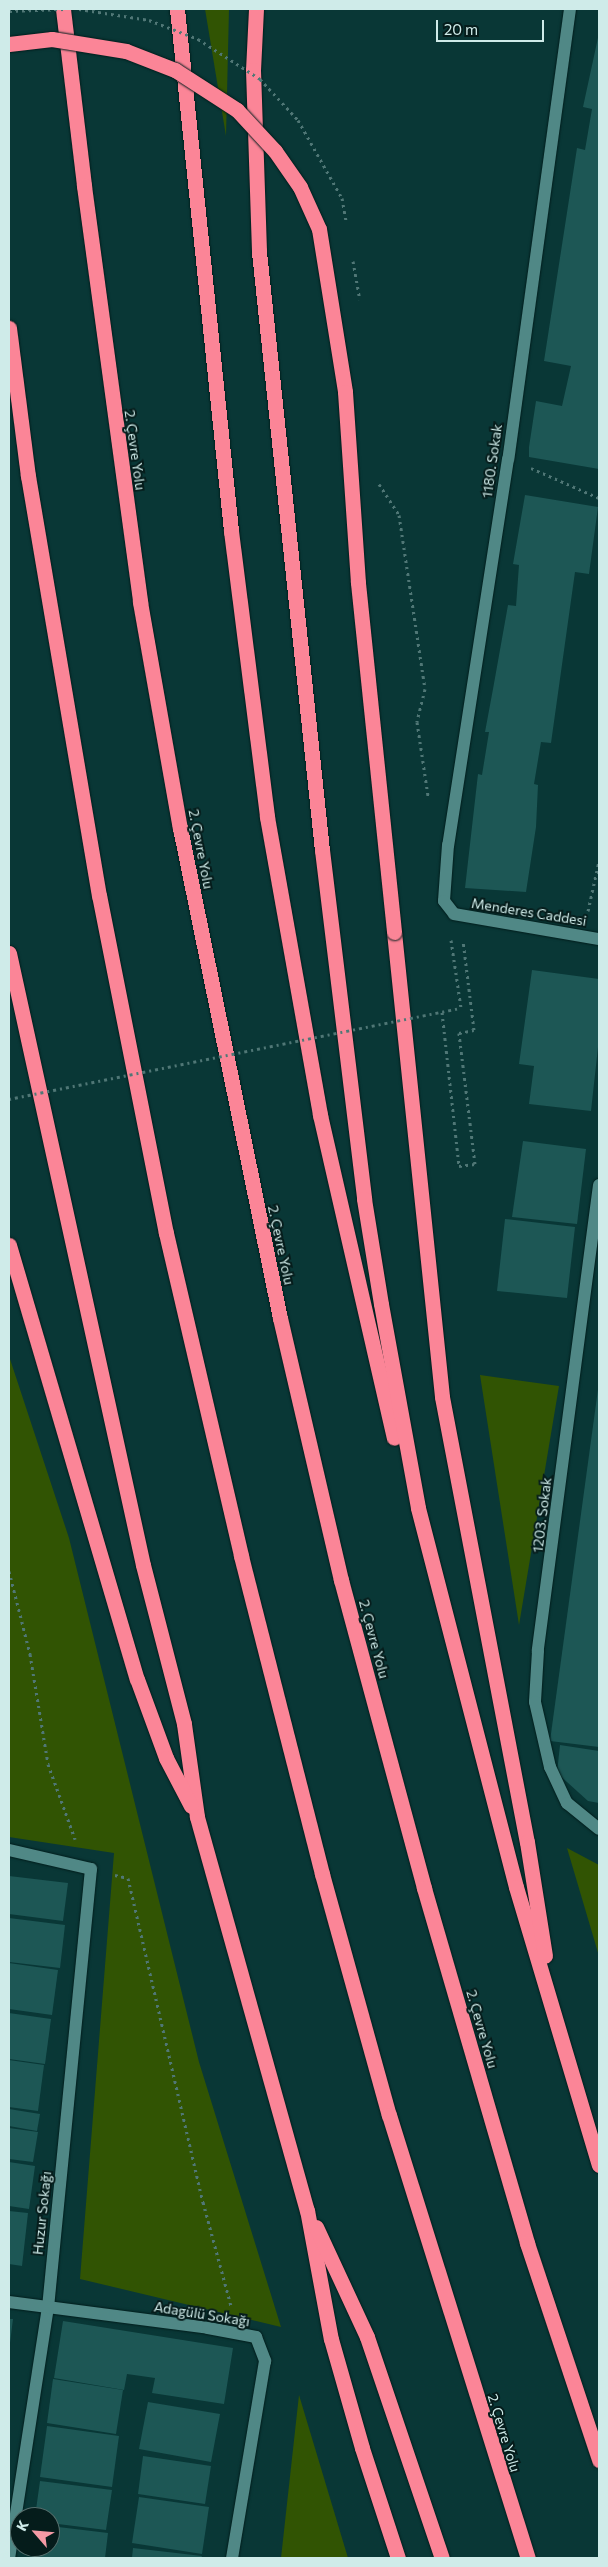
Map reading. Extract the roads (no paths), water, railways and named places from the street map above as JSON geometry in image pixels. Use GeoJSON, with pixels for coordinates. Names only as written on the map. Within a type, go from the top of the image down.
{"type":"FeatureCollection","features":[{"type":"Feature","properties":{"kind":"highway","name":"2. Çevre Yolu"},"geometry":{"type":"LineString","coordinates":[[64,9],[90,234],[142,612],[182,838],[280,1318],[341,1580],[424,1888],[527,2243],[599,2460]]}},
{"type":"Feature","properties":{"kind":"highway"},"geometry":{"type":"LineString","coordinates":[[177,9],[233,550],[269,826],[320,1115],[346,1241],[379,1382],[418,1508],[516,1887],[599,2165]]}},
{"type":"Feature","properties":{"kind":"highway"},"geometry":{"type":"LineString","coordinates":[[256,9],[253,70],[259,252],[322,850],[364,1199],[398,1412],[418,1508]]}},
{"type":"Feature","properties":{"kind":"highway"},"geometry":{"type":"LineString","coordinates":[[9,44],[52,39],[126,50],[175,70],[236,110],[275,151],[300,187],[319,229],[345,392],[358,583],[442,1397],[527,1842],[555,2017]]}},
{"type":"Feature","properties":{"kind":"highway","name":"2. Çevre Yolu"},"geometry":{"type":"LineString","coordinates":[[9,328],[30,486],[99,895],[166,1233],[241,1556],[322,1874],[389,2115],[528,2558]]}},
{"type":"Feature","properties":{"kind":"highway"},"geometry":{"type":"LineString","coordinates":[[9,953],[142,1565],[184,1724],[197,1817],[307,2210],[332,2339],[362,2448],[398,2558]]}},
{"type":"Feature","properties":{"kind":"highway"},"geometry":{"type":"LineString","coordinates":[[9,1245],[137,1679],[166,1758],[197,1817]]}},
{"type":"Feature","properties":{"kind":"highway"},"geometry":{"type":"LineString","coordinates":[[307,2210],[367,2337],[442,2558]]}},
{"type":"Feature","properties":{"kind":"street","name":"1180. Sokak"},"geometry":{"type":"LineString","coordinates":[[454,914],[444,901],[448,845],[508,459],[570,9]]}},
{"type":"Feature","properties":{"kind":"street","name":"Menderes Caddesi"},"geometry":{"type":"LineString","coordinates":[[454,914],[599,939]]}},
{"type":"Feature","properties":{"kind":"street","name":"1203. Sokak"},"geometry":{"type":"LineString","coordinates":[[599,1185],[538,1651],[535,1702],[550,1767],[567,1803],[599,1829]]}},
{"type":"Feature","properties":{"kind":"street","name":"Huzur Sokağı"},"geometry":{"type":"LineString","coordinates":[[9,1850],[90,1869],[48,2308],[9,2558]]}},
{"type":"Feature","properties":{"kind":"street","name":"Adagülü Sokağı"},"geometry":{"type":"LineString","coordinates":[[9,2302],[256,2337],[265,2361],[232,2558]]}}]}
